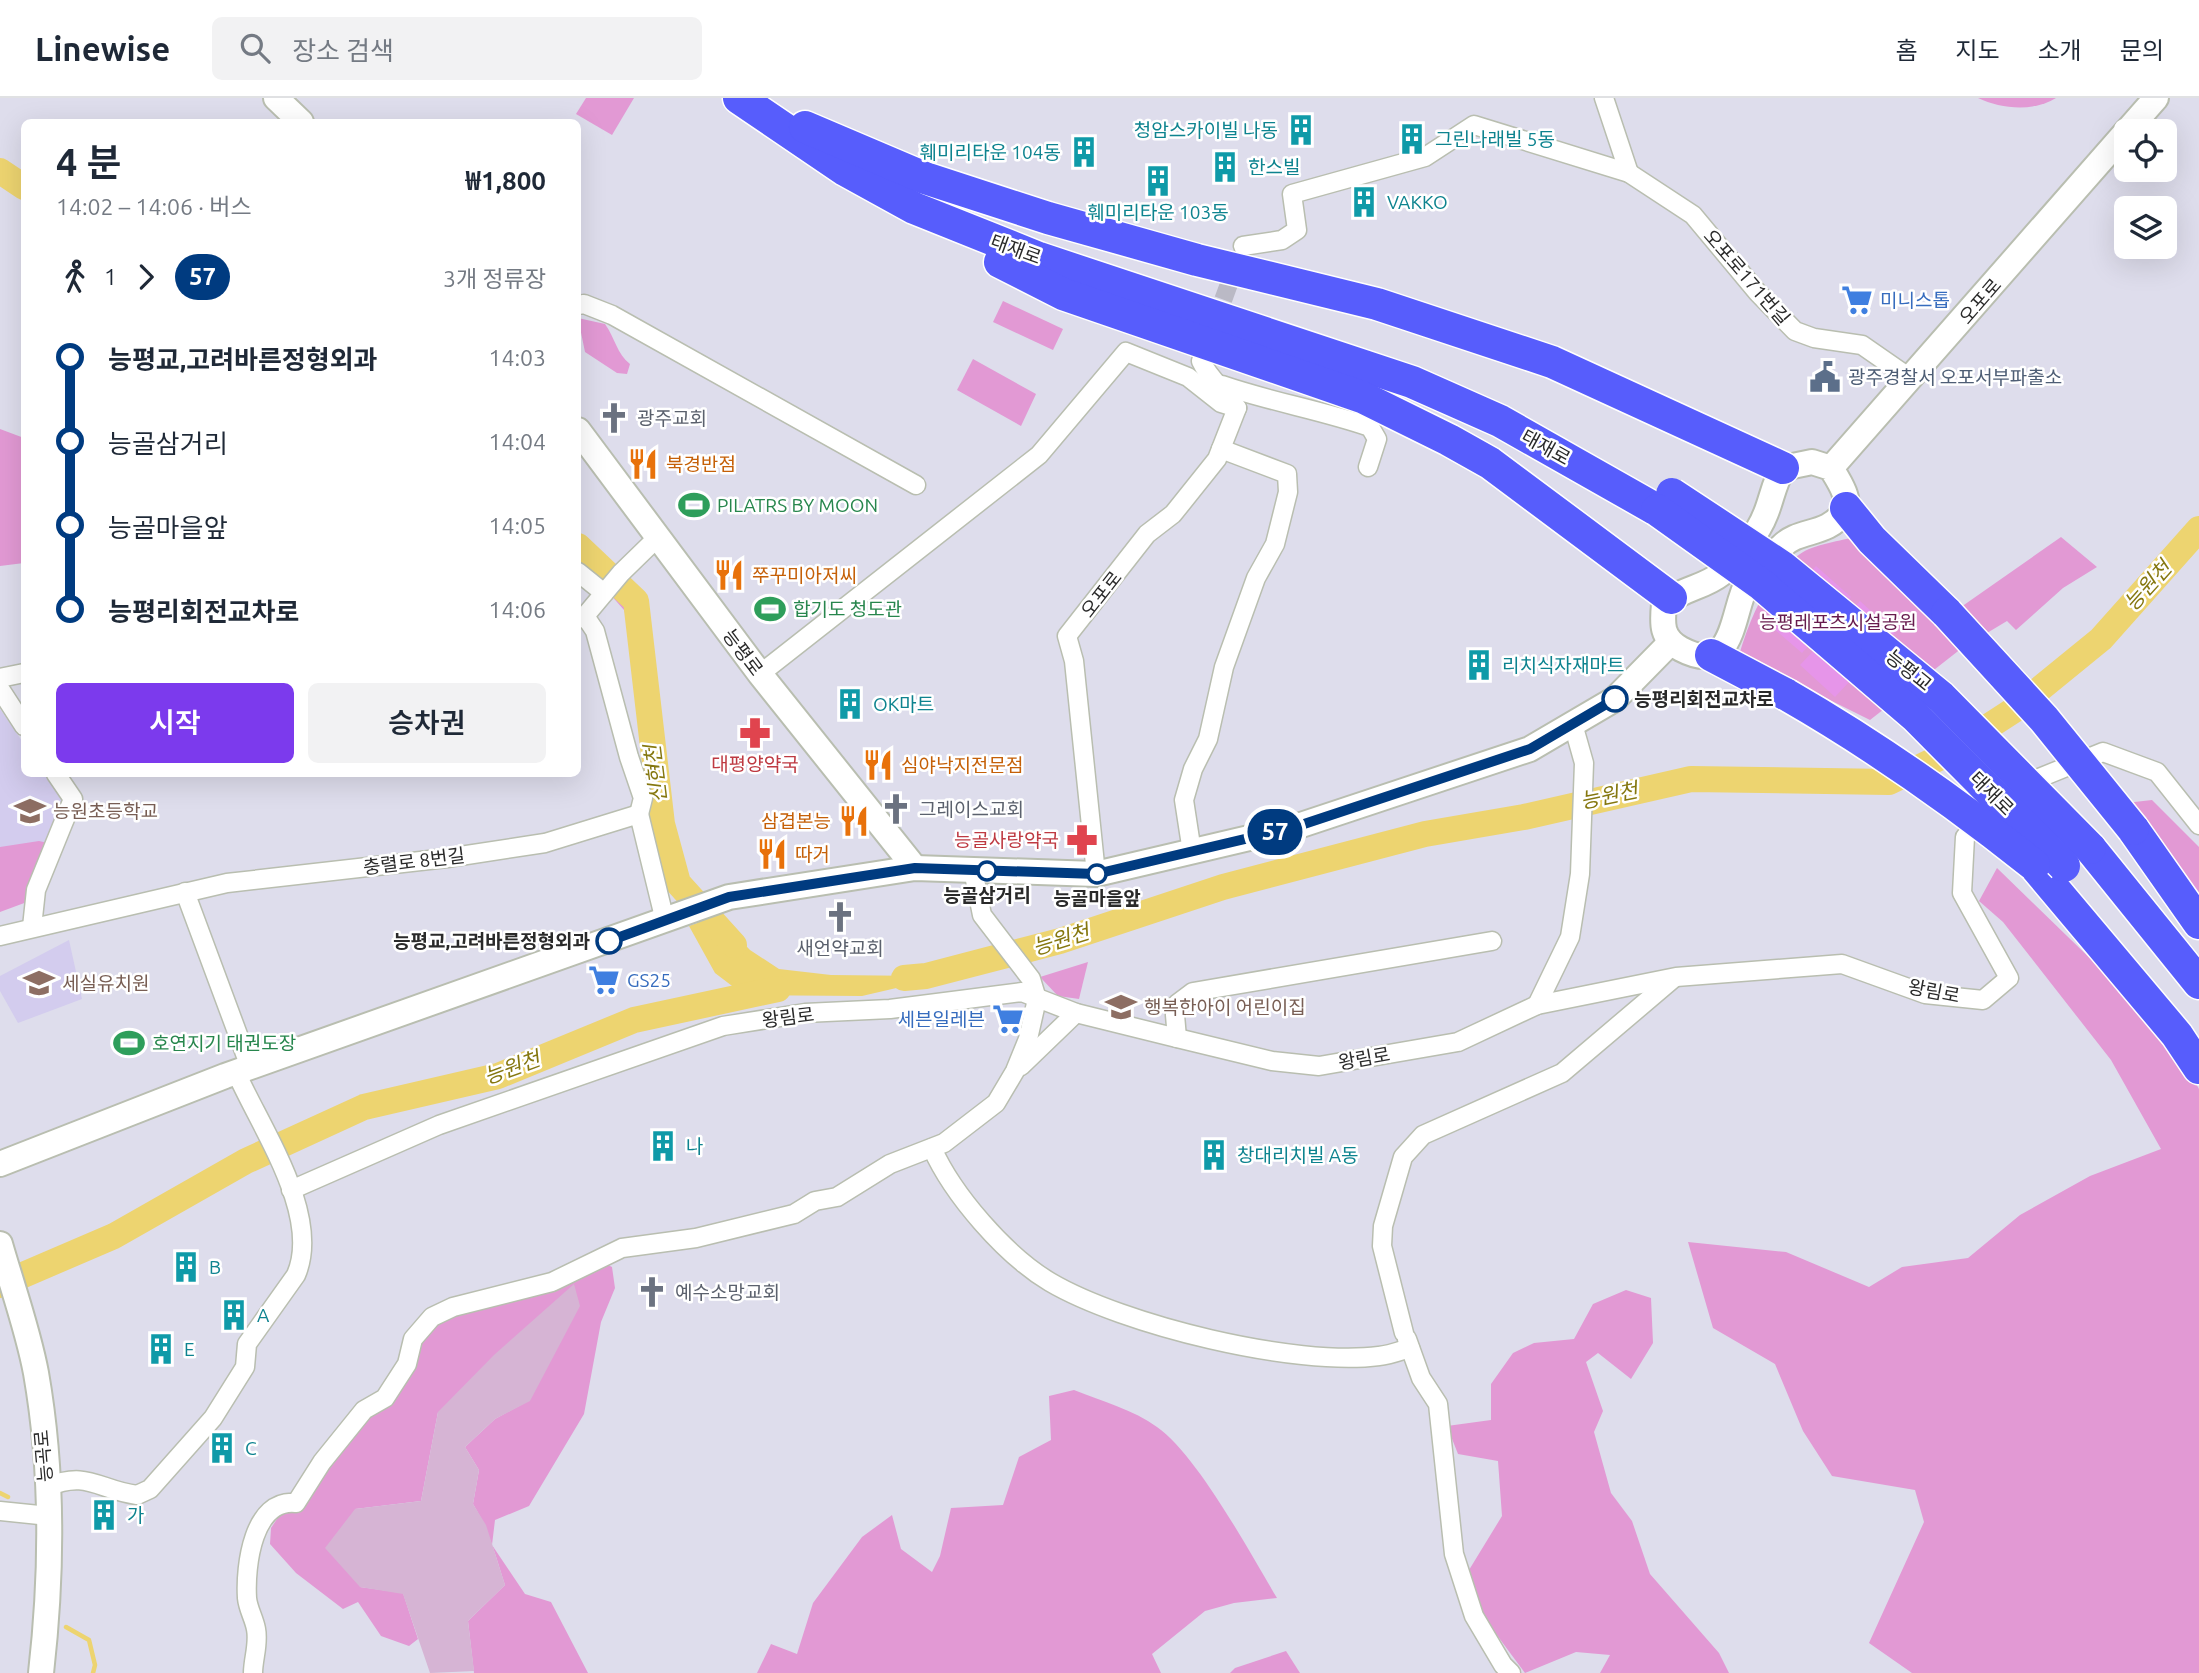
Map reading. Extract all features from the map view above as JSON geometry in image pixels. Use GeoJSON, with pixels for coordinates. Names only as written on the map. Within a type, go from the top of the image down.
{"type":"FeatureCollection","features":[{"type":"Feature","properties":{"kind":"highway","name":"태재로"},"geometry":{"type":"LineString","coordinates":[[738,98],[918,196],[1046,249],[1415,362],[1512,404],[1664,502],[1915,716],[2199,1032]]}},
{"type":"Feature","properties":{"kind":"highway","name":"태재로"},"geometry":{"type":"LineString","coordinates":[[758,98],[801,133]]}},
{"type":"Feature","properties":{"kind":"highway"},"geometry":{"type":"LineString","coordinates":[[801,133],[1048,218],[1197,260],[1377,304],[1552,362],[1783,468]]}},
{"type":"Feature","properties":{"kind":"highway"},"geometry":{"type":"LineString","coordinates":[[801,133],[820,163],[889,207],[1063,294],[1362,397],[1449,440],[1490,463],[1671,598]]}},
{"type":"Feature","properties":{"kind":"highway","name":"능평교"},"geometry":{"type":"LineString","coordinates":[[1664,502],[1781,566],[1941,697],[2090,848],[2199,983]]}},
{"type":"Feature","properties":{"kind":"highway"},"geometry":{"type":"LineString","coordinates":[[1846,508],[1872,540],[1947,612],[2044,719],[2133,829],[2199,923]]}},
{"type":"Feature","properties":{"kind":"highway"},"geometry":{"type":"LineString","coordinates":[[1711,655],[1866,741],[2049,865],[2199,1068]]}},
{"type":"Feature","properties":{"kind":"main road"},"geometry":{"type":"LineString","coordinates":[[276,98],[297,119]]}},
{"type":"Feature","properties":{"kind":"main road","name":"오포로"},"geometry":{"type":"LineString","coordinates":[[2138,119],[2156,98]]}},
{"type":"Feature","properties":{"kind":"main road","name":"오포로"},"geometry":{"type":"LineString","coordinates":[[1831,468],[2114,147]]}},
{"type":"Feature","properties":{"kind":"main road","name":"능평로"},"geometry":{"type":"LineString","coordinates":[[581,434],[760,674],[915,868]]}},
{"type":"Feature","properties":{"kind":"main road"},"geometry":{"type":"LineString","coordinates":[[1812,462],[1831,468],[1841,484],[1846,508],[1823,531],[1789,538],[1749,578],[1740,597],[1735,625],[1724,647],[1711,655],[1693,655],[1670,643],[1662,628],[1664,604],[1680,591],[1699,586],[1721,574],[1757,532],[1767,512],[1771,489],[1783,468],[1812,462]]}},
{"type":"Feature","properties":{"kind":"main road"},"geometry":{"type":"LineString","coordinates":[[0,1164],[729,897],[915,868],[1096,874],[1292,828],[1530,749],[1615,699],[1670,643]]}},
{"type":"Feature","properties":{"kind":"main road","name":"능곡로"},"geometry":{"type":"LineString","coordinates":[[0,1244],[35,1373],[47,1487],[48,1605],[41,1673]]}},
{"type":"Feature","properties":{"kind":"street"},"geometry":{"type":"LineString","coordinates":[[1604,98],[1629,173]]}},
{"type":"Feature","properties":{"kind":"street","name":"오포로171번길"},"geometry":{"type":"LineString","coordinates":[[1243,246],[1282,240],[1297,230],[1292,194],[1424,156],[1458,138],[1474,125],[1629,173],[1693,215],[1758,293],[1795,331],[1814,338],[1862,345],[1911,379]]}},
{"type":"Feature","properties":{"kind":"street"},"geometry":{"type":"LineString","coordinates":[[581,304],[612,315],[916,485]]}},
{"type":"Feature","properties":{"kind":"street"},"geometry":{"type":"LineString","coordinates":[[760,674],[1039,454],[1126,352],[1188,377],[1222,403],[1237,408]]}},
{"type":"Feature","properties":{"kind":"street"},"geometry":{"type":"LineString","coordinates":[[1201,361],[1208,376],[1222,385],[1320,410],[1370,427],[1377,439],[1368,467]]}},
{"type":"Feature","properties":{"kind":"street"},"geometry":{"type":"LineString","coordinates":[[1222,385],[1237,408]]}},
{"type":"Feature","properties":{"kind":"street","name":"오포로"},"geometry":{"type":"LineString","coordinates":[[1096,874],[1073,661],[1067,636],[1147,534],[1173,514],[1217,459],[1237,408]]}},
{"type":"Feature","properties":{"kind":"street"},"geometry":{"type":"LineString","coordinates":[[1192,852],[1184,800],[1193,769],[1208,739],[1224,667],[1256,579],[1275,544],[1288,492],[1287,474],[1221,449]]}},
{"type":"Feature","properties":{"kind":"street"},"geometry":{"type":"LineString","coordinates":[[657,538],[581,617],[595,631],[629,757],[643,798],[639,814],[665,921]]}},
{"type":"Feature","properties":{"kind":"street"},"geometry":{"type":"LineString","coordinates":[[581,574],[606,591]]}},
{"type":"Feature","properties":{"kind":"street"},"geometry":{"type":"LineString","coordinates":[[0,678],[21,674]]}},
{"type":"Feature","properties":{"kind":"street"},"geometry":{"type":"LineString","coordinates":[[0,689],[21,721]]}},
{"type":"Feature","properties":{"kind":"street"},"geometry":{"type":"LineString","coordinates":[[1537,1005],[1570,937],[1580,874],[1584,763],[1573,724]]}},
{"type":"Feature","properties":{"kind":"street","name":"왕림로"},"geometry":{"type":"LineString","coordinates":[[290,1187],[439,1125],[723,1026],[805,1013],[890,1009],[1022,992],[1076,1013],[1272,1061],[1319,1066],[1458,1042],[1537,1005],[1676,976],[1842,964],[1925,994],[1983,1000],[2009,978],[1962,893],[1965,837],[2015,787],[2103,752],[2157,772],[2199,825]]}},
{"type":"Feature","properties":{"kind":"street"},"geometry":{"type":"LineString","coordinates":[[32,927],[36,890],[73,799],[58,777]]}},
{"type":"Feature","properties":{"kind":"street","name":"충렬로 8번길"},"geometry":{"type":"LineString","coordinates":[[0,936],[227,883],[545,843],[639,814]]}},
{"type":"Feature","properties":{"kind":"street"},"geometry":{"type":"LineString","coordinates":[[253,1673],[256,1628],[247,1599],[247,1584],[254,1541],[261,1523],[270,1509],[286,1502],[296,1503],[321,1462],[364,1410],[385,1398],[407,1364],[412,1339],[432,1317],[453,1307],[552,1282],[622,1248],[696,1238],[794,1214],[815,1201],[837,1197],[890,1164],[932,1148],[978,1120],[996,1103],[1016,1071],[1028,1039],[1037,999],[1031,979],[984,919],[974,870]]}},
{"type":"Feature","properties":{"kind":"street"},"geometry":{"type":"LineString","coordinates":[[47,1487],[69,1478],[137,1495],[149,1489],[213,1418],[245,1367],[247,1344],[300,1264],[300,1213],[243,1077],[185,892]]}},
{"type":"Feature","properties":{"kind":"street"},"geometry":{"type":"LineString","coordinates":[[1177,1038],[1177,1004],[1193,992],[1492,942]]}},
{"type":"Feature","properties":{"kind":"street"},"geometry":{"type":"LineString","coordinates":[[1511,1673],[1503,1665],[1474,1616],[1454,1554],[1438,1404],[1421,1378],[1406,1337],[1382,1246],[1383,1226],[1403,1157],[1423,1135],[1562,1073],[1676,976]]}},
{"type":"Feature","properties":{"kind":"street"},"geometry":{"type":"LineString","coordinates":[[1016,1071],[1076,1013]]}},
{"type":"Feature","properties":{"kind":"street"},"geometry":{"type":"LineString","coordinates":[[932,1148],[959,1195],[1002,1242],[1049,1282],[1113,1311],[1197,1335],[1280,1353],[1373,1357],[1406,1337]]}},
{"type":"Feature","properties":{"kind":"street"},"geometry":{"type":"LineString","coordinates":[[0,1511],[49,1516]]}},
{"type":"Feature","properties":{"kind":"shaded area"},"geometry":{"type":"Polygon","coordinates":[[[1816,566],[1851,597],[1802,653],[1766,622],[1816,566]]]}},
{"type":"Feature","properties":{"kind":"shaded area"},"geometry":{"type":"Polygon","coordinates":[[[1860,601],[1895,633],[1835,697],[1800,665],[1860,601]]]}},
{"type":"Feature","properties":{"kind":"shaded area","name":"능원초등학교"},"geometry":{"type":"Polygon","coordinates":[[[0,709],[21,740],[21,777],[47,777],[61,800],[53,834],[0,912],[0,709]]]}},
{"type":"Feature","properties":{"kind":"shaded area"},"geometry":{"type":"Polygon","coordinates":[[[676,874],[695,894],[680,897],[676,874]]]}},
{"type":"Feature","properties":{"kind":"shaded area"},"geometry":{"type":"Polygon","coordinates":[[[717,916],[750,950],[779,969],[831,975],[926,976],[959,968],[918,983],[862,996],[744,995],[715,973],[689,926],[717,916]]]}},
{"type":"Feature","properties":{"kind":"shaded area","name":"세실유치원"},"geometry":{"type":"Polygon","coordinates":[[[69,940],[82,999],[18,1023],[0,991],[0,976],[69,940]]]}},
{"type":"Feature","properties":{"kind":"shaded area"},"geometry":{"type":"Polygon","coordinates":[[[574,1284],[580,1306],[530,1401],[495,1419],[465,1447],[479,1470],[473,1504],[486,1525],[505,1585],[468,1621],[474,1671],[430,1673],[403,1594],[360,1587],[325,1548],[355,1509],[421,1501],[438,1412],[494,1355],[574,1284]]]}},
{"type":"Feature","properties":{"kind":"green space"},"geometry":{"type":"Polygon","coordinates":[[[586,98],[634,98],[612,135],[576,114],[586,98]]]}},
{"type":"Feature","properties":{"kind":"green space"},"geometry":{"type":"Polygon","coordinates":[[[1978,98],[2056,98],[2028,107],[2007,107],[1978,98]]]}},
{"type":"Feature","properties":{"kind":"green space"},"geometry":{"type":"Polygon","coordinates":[[[1003,301],[1063,329],[1053,350],[993,322],[1003,301]]]}},
{"type":"Feature","properties":{"kind":"green space"},"geometry":{"type":"Polygon","coordinates":[[[581,319],[605,324],[622,356],[630,364],[627,374],[617,373],[585,352],[581,319]]]}},
{"type":"Feature","properties":{"kind":"green space"},"geometry":{"type":"Polygon","coordinates":[[[973,359],[1036,394],[1021,426],[957,390],[973,359]]]}},
{"type":"Feature","properties":{"kind":"green space"},"geometry":{"type":"Polygon","coordinates":[[[0,429],[21,437],[21,563],[0,566],[0,429]]]}},
{"type":"Feature","properties":{"kind":"green space","name":"능평레포츠시설공원"},"geometry":{"type":"Polygon","coordinates":[[[1858,536],[1941,621],[2061,537],[2097,567],[2063,588],[2016,630],[2007,621],[1962,648],[1870,720],[1739,655],[1761,599],[1788,564],[1813,548],[1858,536]]]}},
{"type":"Feature","properties":{"kind":"green space"},"geometry":{"type":"Polygon","coordinates":[[[618,585],[635,601],[643,687],[639,658],[624,610],[609,593],[618,585]]]}},
{"type":"Feature","properties":{"kind":"green space"},"geometry":{"type":"Polygon","coordinates":[[[2152,800],[2199,847],[2199,913],[2126,803],[2152,800]]]}},
{"type":"Feature","properties":{"kind":"green space"},"geometry":{"type":"Polygon","coordinates":[[[39,841],[48,843],[27,902],[0,912],[0,847],[39,841]]]}},
{"type":"Feature","properties":{"kind":"green space"},"geometry":{"type":"Polygon","coordinates":[[[666,844],[680,897],[672,892],[666,844]]]}},
{"type":"Feature","properties":{"kind":"green space"},"geometry":{"type":"Polygon","coordinates":[[[1997,868],[2169,1035],[2199,1089],[2199,1673],[1912,1673],[1869,1643],[1924,1522],[1915,1490],[1832,1476],[1803,1431],[1775,1364],[1713,1328],[1688,1242],[1786,1252],[1869,1287],[1902,1267],[1968,1258],[2020,1215],[2090,1176],[2161,1149],[2111,1060],[2003,922],[1979,901],[1997,868]]]}},
{"type":"Feature","properties":{"kind":"green space"},"geometry":{"type":"Polygon","coordinates":[[[1088,962],[1079,999],[1058,996],[1040,977],[1088,962]]]}},
{"type":"Feature","properties":{"kind":"green space"},"geometry":{"type":"Polygon","coordinates":[[[602,1262],[612,1267],[615,1288],[601,1322],[584,1414],[529,1506],[495,1520],[492,1545],[473,1504],[479,1470],[465,1447],[495,1419],[530,1400],[438,1412],[421,1501],[355,1509],[360,1587],[403,1593],[418,1639],[409,1646],[381,1636],[358,1602],[343,1609],[296,1573],[270,1544],[271,1528],[285,1507],[301,1503],[417,1341],[437,1320],[602,1262]]]}},
{"type":"Feature","properties":{"kind":"green space"},"geometry":{"type":"Polygon","coordinates":[[[1626,1290],[1651,1298],[1653,1343],[1631,1379],[1598,1353],[1586,1362],[1603,1411],[1594,1432],[1611,1493],[1632,1521],[1650,1574],[1719,1653],[1729,1673],[1600,1673],[1610,1655],[1576,1652],[1525,1673],[1482,1615],[1469,1570],[1502,1516],[1498,1461],[1458,1454],[1447,1426],[1491,1420],[1491,1384],[1513,1353],[1534,1343],[1574,1339],[1593,1304],[1626,1290]]]}},
{"type":"Feature","properties":{"kind":"green space"},"geometry":{"type":"Polygon","coordinates":[[[1074,1390],[1138,1416],[1173,1441],[1222,1506],[1277,1598],[1234,1603],[1205,1611],[1152,1654],[1161,1673],[757,1673],[771,1644],[797,1654],[813,1603],[862,1537],[892,1515],[901,1549],[932,1572],[940,1556],[951,1508],[1003,1505],[1019,1457],[1051,1440],[1049,1396],[1074,1390]]]}},
{"type":"Feature","properties":{"kind":"green space"},"geometry":{"type":"Polygon","coordinates":[[[492,1545],[525,1594],[551,1602],[588,1673],[474,1673],[468,1621],[505,1585],[492,1545]]]}},
{"type":"Feature","properties":{"kind":"green space"},"geometry":{"type":"Polygon","coordinates":[[[1286,1651],[1300,1673],[1230,1673],[1235,1668],[1286,1651]]]}},
{"type":"Feature","properties":{"kind":"waterway","name":"신현천"},"geometry":{"type":"LineString","coordinates":[[0,171],[21,185]]}},
{"type":"Feature","properties":{"kind":"waterway","name":"능원천"},"geometry":{"type":"LineString","coordinates":[[904,978],[926,976],[1060,941],[1223,887],[1425,834],[1524,817],[1691,779],[1889,782],[1943,756],[2014,710],[2101,639],[2199,529]]}},
{"type":"Feature","properties":{"kind":"waterway","name":"신현천"},"geometry":{"type":"LineString","coordinates":[[581,549],[636,601],[662,824],[678,883],[734,945]]}},
{"type":"Feature","properties":{"kind":"waterway","name":"능원천"},"geometry":{"type":"LineString","coordinates":[[0,1285],[114,1236],[246,1161],[364,1107],[498,1076],[634,1020],[778,989]]}},
{"type":"Feature","properties":{"kind":"waterway"},"geometry":{"type":"LineString","coordinates":[[0,1493],[8,1497]]}},
{"type":"Feature","properties":{"kind":"waterway"},"geometry":{"type":"LineString","coordinates":[[66,1627],[89,1640],[95,1665],[93,1673]]}},
{"type":"Feature","properties":{"kind":"tunnel"},"geometry":{"type":"LineString","coordinates":[[1214,325],[1237,262]]}},
{"type":"Feature","properties":{"kind":"bus line","name":"57"},"geometry":{"type":"LineString","coordinates":[[609,941],[729,897],[915,868],[1088,875],[1292,828],[1530,749],[1615,699]]}},
{"type":"Feature","properties":{"kind":"place","name":"청암스카이빌 나동"},"geometry":{"type":"Point","coordinates":[1301,130]}},
{"type":"Feature","properties":{"kind":"place","name":"그린나래빌 5동"},"geometry":{"type":"Point","coordinates":[1412,139]}},
{"type":"Feature","properties":{"kind":"place","name":"훼미리타운 104동"},"geometry":{"type":"Point","coordinates":[1084,152]}},
{"type":"Feature","properties":{"kind":"place","name":"한스빌"},"geometry":{"type":"Point","coordinates":[1225,167]}},
{"type":"Feature","properties":{"kind":"place","name":"훼미리타운 103동"},"geometry":{"type":"Point","coordinates":[1158,181]}},
{"type":"Feature","properties":{"kind":"place","name":"VAKKO"},"geometry":{"type":"Point","coordinates":[1364,202]}},
{"type":"Feature","properties":{"kind":"place","name":"미니스톱"},"geometry":{"type":"Point","coordinates":[1857,300]}},
{"type":"Feature","properties":{"kind":"place","name":"광주경찰서 오포서부파출소"},"geometry":{"type":"Point","coordinates":[1825,377]}},
{"type":"Feature","properties":{"kind":"place","name":"광주교회"},"geometry":{"type":"Point","coordinates":[614,418]}},
{"type":"Feature","properties":{"kind":"place","name":"북경반점"},"geometry":{"type":"Point","coordinates":[643,464]}},
{"type":"Feature","properties":{"kind":"place","name":"PILATRS BY MOON"},"geometry":{"type":"Point","coordinates":[694,505]}},
{"type":"Feature","properties":{"kind":"place","name":"쭈꾸미아저씨"},"geometry":{"type":"Point","coordinates":[729,575]}},
{"type":"Feature","properties":{"kind":"place","name":"합기도 청도관"},"geometry":{"type":"Point","coordinates":[770,609]}},
{"type":"Feature","properties":{"kind":"place","name":"리치식자재마트"},"geometry":{"type":"Point","coordinates":[1479,665]}},
{"type":"Feature","properties":{"kind":"place","name":"능평리회전교차로"},"geometry":{"type":"Point","coordinates":[1615,699]}},
{"type":"Feature","properties":{"kind":"place","name":"OK마트"},"geometry":{"type":"Point","coordinates":[850,704]}},
{"type":"Feature","properties":{"kind":"place","name":"대평양약국"},"geometry":{"type":"Point","coordinates":[755,733]}},
{"type":"Feature","properties":{"kind":"place","name":"심야낙지전문점"},"geometry":{"type":"Point","coordinates":[878,765]}},
{"type":"Feature","properties":{"kind":"place","name":"그레이스교회"},"geometry":{"type":"Point","coordinates":[896,809]}},
{"type":"Feature","properties":{"kind":"place","name":"능원초등학교"},"geometry":{"type":"Point","coordinates":[30,811]}},
{"type":"Feature","properties":{"kind":"place","name":"삼겹본능"},"geometry":{"type":"Point","coordinates":[854,821]}},
{"type":"Feature","properties":{"kind":"place","name":"능골사랑약국"},"geometry":{"type":"Point","coordinates":[1082,840]}},
{"type":"Feature","properties":{"kind":"place","name":"따거"},"geometry":{"type":"Point","coordinates":[772,854]}},
{"type":"Feature","properties":{"kind":"place","name":"능골삼거리"},"geometry":{"type":"Point","coordinates":[987,871]}},
{"type":"Feature","properties":{"kind":"place","name":"능골마을앞"},"geometry":{"type":"Point","coordinates":[1097,874]}},
{"type":"Feature","properties":{"kind":"place","name":"새언약교회"},"geometry":{"type":"Point","coordinates":[840,917]}},
{"type":"Feature","properties":{"kind":"place","name":"능평교,고려바른정형외과"},"geometry":{"type":"Point","coordinates":[609,941]}},
{"type":"Feature","properties":{"kind":"place","name":"GS25"},"geometry":{"type":"Point","coordinates":[604,980]}},
{"type":"Feature","properties":{"kind":"place","name":"세실유치원"},"geometry":{"type":"Point","coordinates":[39,983]}},
{"type":"Feature","properties":{"kind":"place","name":"행복한아이 어린이집"},"geometry":{"type":"Point","coordinates":[1121,1007]}},
{"type":"Feature","properties":{"kind":"place","name":"세븐일레븐"},"geometry":{"type":"Point","coordinates":[1008,1019]}},
{"type":"Feature","properties":{"kind":"place","name":"호연지기 태권도장"},"geometry":{"type":"Point","coordinates":[129,1043]}},
{"type":"Feature","properties":{"kind":"place","name":"나"},"geometry":{"type":"Point","coordinates":[663,1146]}},
{"type":"Feature","properties":{"kind":"place","name":"창대리치빌 A동"},"geometry":{"type":"Point","coordinates":[1214,1155]}},
{"type":"Feature","properties":{"kind":"place","name":"B"},"geometry":{"type":"Point","coordinates":[186,1267]}},
{"type":"Feature","properties":{"kind":"place","name":"예수소망교회"},"geometry":{"type":"Point","coordinates":[652,1292]}},
{"type":"Feature","properties":{"kind":"place","name":"A"},"geometry":{"type":"Point","coordinates":[234,1315]}},
{"type":"Feature","properties":{"kind":"place","name":"E"},"geometry":{"type":"Point","coordinates":[161,1349]}},
{"type":"Feature","properties":{"kind":"place","name":"C"},"geometry":{"type":"Point","coordinates":[222,1448]}},
{"type":"Feature","properties":{"kind":"place","name":"가"},"geometry":{"type":"Point","coordinates":[104,1515]}}]}
